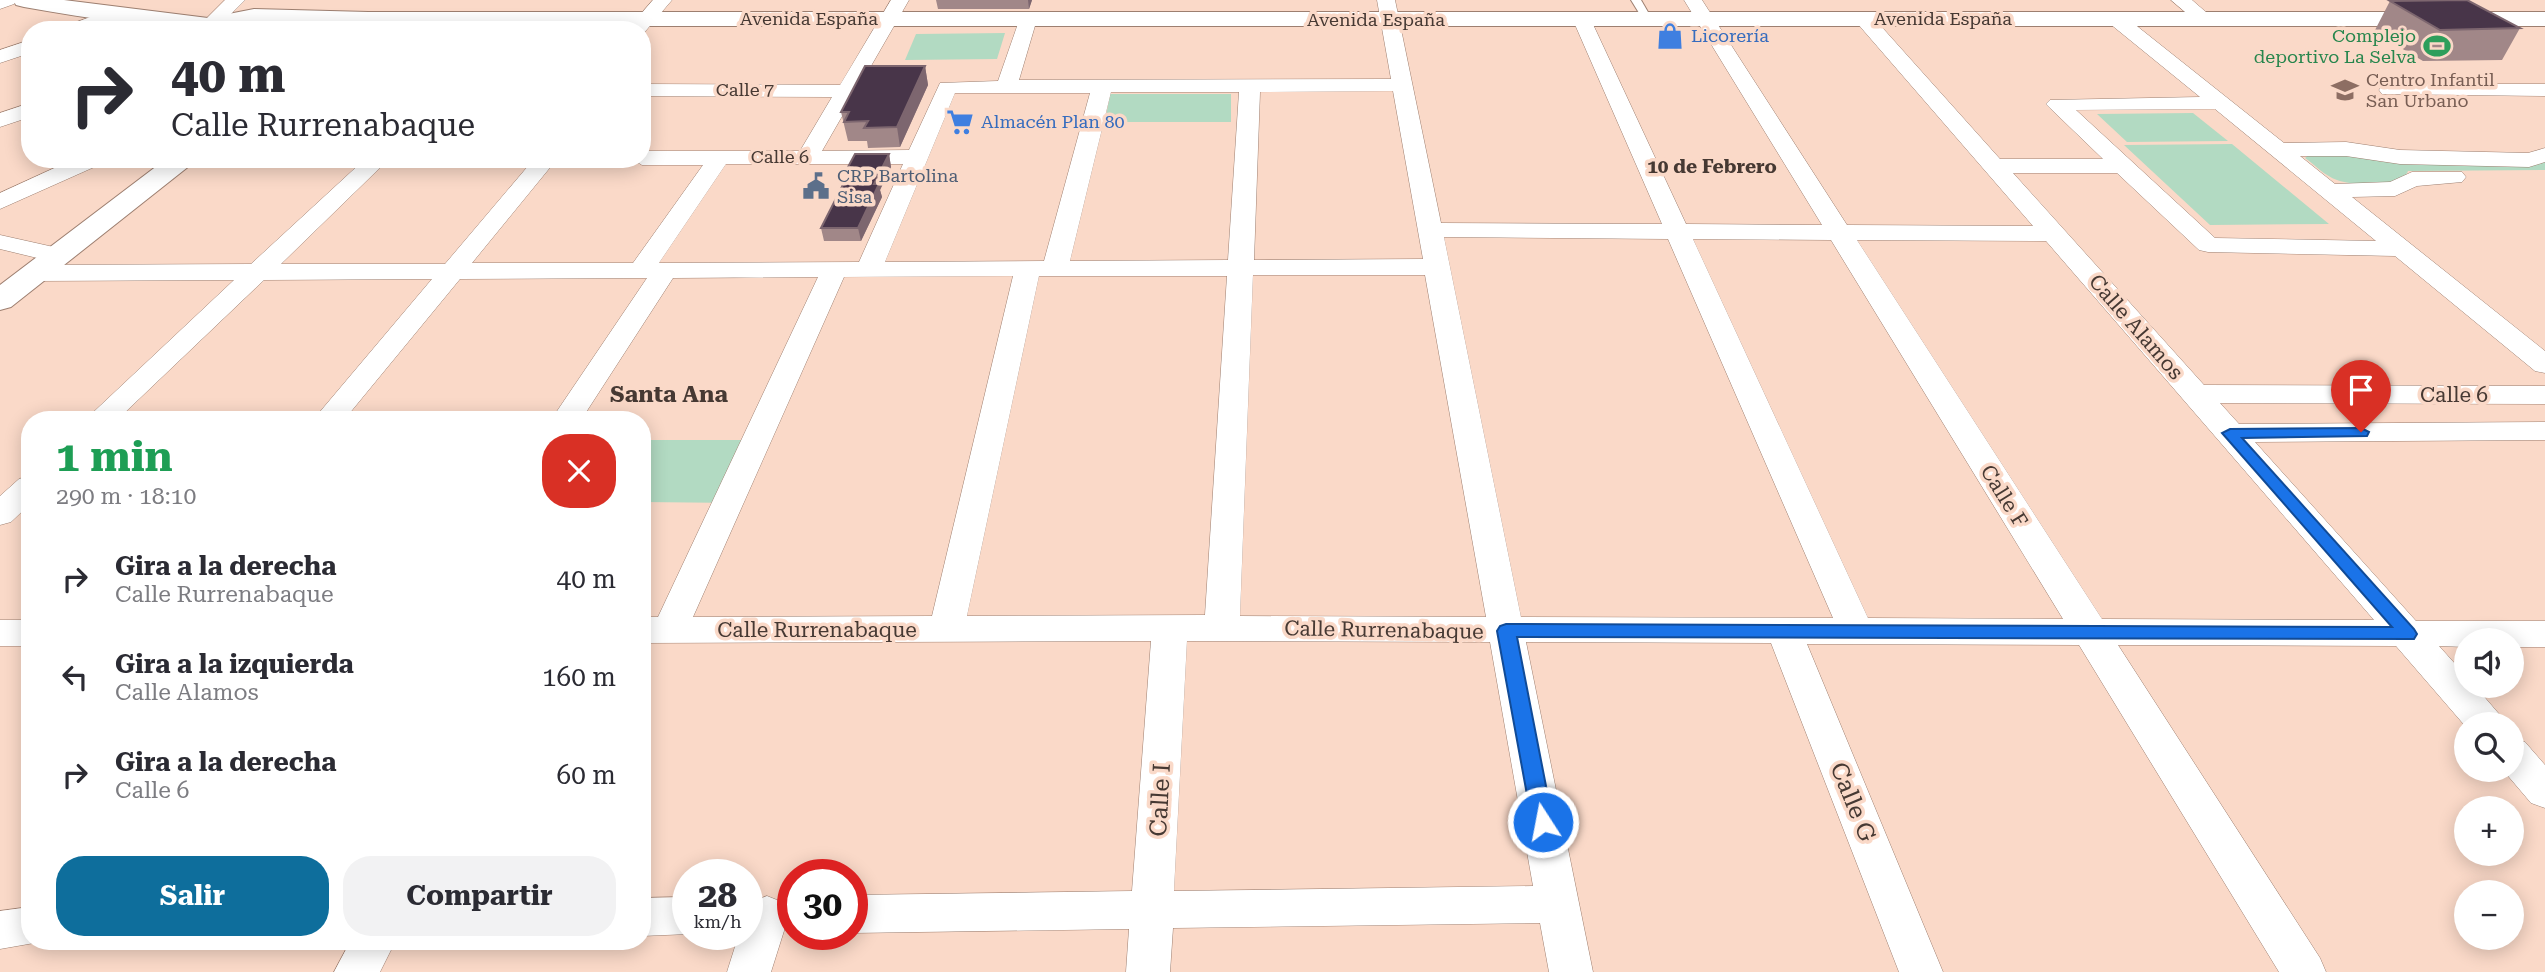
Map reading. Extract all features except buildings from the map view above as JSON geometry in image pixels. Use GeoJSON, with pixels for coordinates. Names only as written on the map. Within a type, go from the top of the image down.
{"type":"FeatureCollection","features":[{"type":"Feature","properties":{"kind":"street"},"geometry":{"type":"LineString","coordinates":[[0,3],[8,0]]}},
{"type":"Feature","properties":{"kind":"street","name":"Avenida España"},"geometry":{"type":"LineString","coordinates":[[24,0],[78,13],[158,21]]}},
{"type":"Feature","properties":{"kind":"street"},"geometry":{"type":"LineString","coordinates":[[217,21],[236,0]]}},
{"type":"Feature","properties":{"kind":"street"},"geometry":{"type":"LineString","coordinates":[[365,21],[393,0]]}},
{"type":"Feature","properties":{"kind":"street"},"geometry":{"type":"LineString","coordinates":[[644,21],[663,0]]}},
{"type":"Feature","properties":{"kind":"street"},"geometry":{"type":"LineString","coordinates":[[2180,0],[2205,19]]}},
{"type":"Feature","properties":{"kind":"street"},"geometry":{"type":"LineString","coordinates":[[807,157],[895,10]]}},
{"type":"Feature","properties":{"kind":"street","name":"Avenida España"},"geometry":{"type":"LineString","coordinates":[[651,23],[895,10],[1028,19],[1388,10],[1582,20],[1642,10],[1699,10],[1864,19],[2545,19]]}},
{"type":"Feature","properties":{"kind":"street"},"geometry":{"type":"LineString","coordinates":[[1388,10],[1570,972]]}},
{"type":"Feature","properties":{"kind":"street","name":"Calle F"},"geometry":{"type":"LineString","coordinates":[[1699,10],[2304,972]]}},
{"type":"Feature","properties":{"kind":"street","name":"Avenida España"},"geometry":{"type":"LineString","coordinates":[[236,21],[254,16],[321,21]]}},
{"type":"Feature","properties":{"kind":"street"},"geometry":{"type":"LineString","coordinates":[[1007,86],[1028,19]]}},
{"type":"Feature","properties":{"kind":"street","name":"Calle Alamos"},"geometry":{"type":"LineString","coordinates":[[1864,19],[2476,712]]}},
{"type":"Feature","properties":{"kind":"street"},"geometry":{"type":"LineString","coordinates":[[2116,19],[2545,365]]}},
{"type":"Feature","properties":{"kind":"street"},"geometry":{"type":"LineString","coordinates":[[1582,20],[1857,632]]}},
{"type":"Feature","properties":{"kind":"street"},"geometry":{"type":"LineString","coordinates":[[0,57],[21,49]]}},
{"type":"Feature","properties":{"kind":"street"},"geometry":{"type":"LineString","coordinates":[[869,269],[947,87],[1403,85]]}},
{"type":"Feature","properties":{"kind":"street"},"geometry":{"type":"LineString","coordinates":[[947,629],[1042,269],[1102,86]]}},
{"type":"Feature","properties":{"kind":"street"},"geometry":{"type":"LineString","coordinates":[[1222,628],[1250,86]]}},
{"type":"Feature","properties":{"kind":"street","name":"Calle 7"},"geometry":{"type":"LineString","coordinates":[[651,90],[847,90]]}},
{"type":"Feature","properties":{"kind":"street"},"geometry":{"type":"LineString","coordinates":[[2389,90],[2540,93]]}},
{"type":"Feature","properties":{"kind":"street"},"geometry":{"type":"LineString","coordinates":[[2220,103],[2057,104],[2208,245],[2400,249]]}},
{"type":"Feature","properties":{"kind":"street"},"geometry":{"type":"LineString","coordinates":[[0,121],[21,113]]}},
{"type":"Feature","properties":{"kind":"street"},"geometry":{"type":"LineString","coordinates":[[2278,150],[2346,149],[2400,157],[2516,160],[2529,160],[2545,155]]}},
{"type":"Feature","properties":{"kind":"street","name":"Calle 6"},"geometry":{"type":"LineString","coordinates":[[651,158],[917,157]]}},
{"type":"Feature","properties":{"kind":"street"},"geometry":{"type":"LineString","coordinates":[[571,411],[720,158]]}},
{"type":"Feature","properties":{"kind":"street"},"geometry":{"type":"LineString","coordinates":[[1994,166],[2124,166]]}},
{"type":"Feature","properties":{"kind":"street"},"geometry":{"type":"LineString","coordinates":[[0,202],[74,168]]}},
{"type":"Feature","properties":{"kind":"street"},"geometry":{"type":"LineString","coordinates":[[0,300],[172,168]]}},
{"type":"Feature","properties":{"kind":"street"},"geometry":{"type":"LineString","coordinates":[[110,411],[368,168]]}},
{"type":"Feature","properties":{"kind":"street"},"geometry":{"type":"LineString","coordinates":[[335,411],[537,168]]}},
{"type":"Feature","properties":{"kind":"street"},"geometry":{"type":"LineString","coordinates":[[2329,191],[2395,189],[2412,179],[2429,176],[2545,178]]}},
{"type":"Feature","properties":{"kind":"street"},"geometry":{"type":"LineString","coordinates":[[1431,230],[2054,234]]}},
{"type":"Feature","properties":{"kind":"street"},"geometry":{"type":"LineString","coordinates":[[0,242],[47,264],[258,272],[1438,267]]}},
{"type":"Feature","properties":{"kind":"street"},"geometry":{"type":"LineString","coordinates":[[656,630],[835,269]]}},
{"type":"Feature","properties":{"kind":"street","name":"Calle 6"},"geometry":{"type":"LineString","coordinates":[[2195,394],[2545,395]]}},
{"type":"Feature","properties":{"kind":"street","name":"Calle 6"},"geometry":{"type":"LineString","coordinates":[[2230,433],[2545,431]]}},
{"type":"Feature","properties":{"kind":"street"},"geometry":{"type":"LineString","coordinates":[[0,514],[21,494]]}},
{"type":"Feature","properties":{"kind":"street","name":"Calle I"},"geometry":{"type":"LineString","coordinates":[[1148,972],[1170,628]]}},
{"type":"Feature","properties":{"kind":"street","name":"Calle Rurrenabaque"},"geometry":{"type":"LineString","coordinates":[[656,630],[1222,628],[2545,634]]}},
{"type":"Feature","properties":{"kind":"street","name":"Calle G"},"geometry":{"type":"LineString","coordinates":[[1784,632],[1921,972]]}},
{"type":"Feature","properties":{"kind":"street"},"geometry":{"type":"LineString","coordinates":[[0,633],[21,633]]}},
{"type":"Feature","properties":{"kind":"street"},"geometry":{"type":"LineString","coordinates":[[2524,768],[2545,792]]}},
{"type":"Feature","properties":{"kind":"street"},"geometry":{"type":"LineString","coordinates":[[868,914],[1558,904]]}},
{"type":"Feature","properties":{"kind":"street"},"geometry":{"type":"LineString","coordinates":[[749,972],[769,915]]}},
{"type":"Feature","properties":{"kind":"street"},"geometry":{"type":"LineString","coordinates":[[651,917],[672,916]]}},
{"type":"Feature","properties":{"kind":"street"},"geometry":{"type":"LineString","coordinates":[[0,930],[21,927]]}},
{"type":"Feature","properties":{"kind":"street"},"geometry":{"type":"LineString","coordinates":[[356,972],[368,950]]}},
{"type":"Feature","properties":{"kind":"green space"},"geometry":{"type":"Polygon","coordinates":[[[1005,33],[997,59],[905,60],[916,34],[1005,33]]]}},
{"type":"Feature","properties":{"kind":"green space"},"geometry":{"type":"Polygon","coordinates":[[[1110,94],[1231,94],[1231,122],[1105,122],[1110,94]]]}},
{"type":"Feature","properties":{"kind":"green space"},"geometry":{"type":"Polygon","coordinates":[[[2193,113],[2228,141],[2127,142],[2097,114],[2193,113]]]}},
{"type":"Feature","properties":{"kind":"green space"},"geometry":{"type":"Polygon","coordinates":[[[2232,144],[2329,224],[2210,225],[2124,145],[2232,144]]]}},
{"type":"Feature","properties":{"kind":"green space"},"geometry":{"type":"Polygon","coordinates":[[[2312,152],[2356,152],[2382,162],[2545,162],[2545,170],[2408,171],[2396,181],[2364,185],[2328,176],[2305,158],[2312,152]]]}},
{"type":"Feature","properties":{"kind":"green space"},"geometry":{"type":"Polygon","coordinates":[[[651,440],[767,440],[738,503],[651,502],[651,440]]]}},
{"type":"Feature","properties":{"kind":"place","name":"Licorería"},"geometry":{"type":"Point","coordinates":[1670,36]}},
{"type":"Feature","properties":{"kind":"place","name":"Complejo deportivo La Selva"},"geometry":{"type":"Point","coordinates":[2437,46]}},
{"type":"Feature","properties":{"kind":"place","name":"Centro Infantil San Urbano"},"geometry":{"type":"Point","coordinates":[2345,90]}},
{"type":"Feature","properties":{"kind":"place","name":"Almacén Plan 80"},"geometry":{"type":"Point","coordinates":[960,122]}},
{"type":"Feature","properties":{"kind":"place","name":"CRP Bartolina Sisa"},"geometry":{"type":"Point","coordinates":[816,186]}},
{"type":"Feature","properties":{"kind":"district","name":"10 de Febrero"},"geometry":{"type":"Point","coordinates":[1712,166]}},
{"type":"Feature","properties":{"kind":"district","name":"Santa Ana"},"geometry":{"type":"Point","coordinates":[669,394]}},
{"type":"Feature","properties":{"kind":"route"},"geometry":{"type":"LineString","coordinates":[[1543,822],[1506,631],[2408,634],[2230,433],[2361,432]]}}]}
